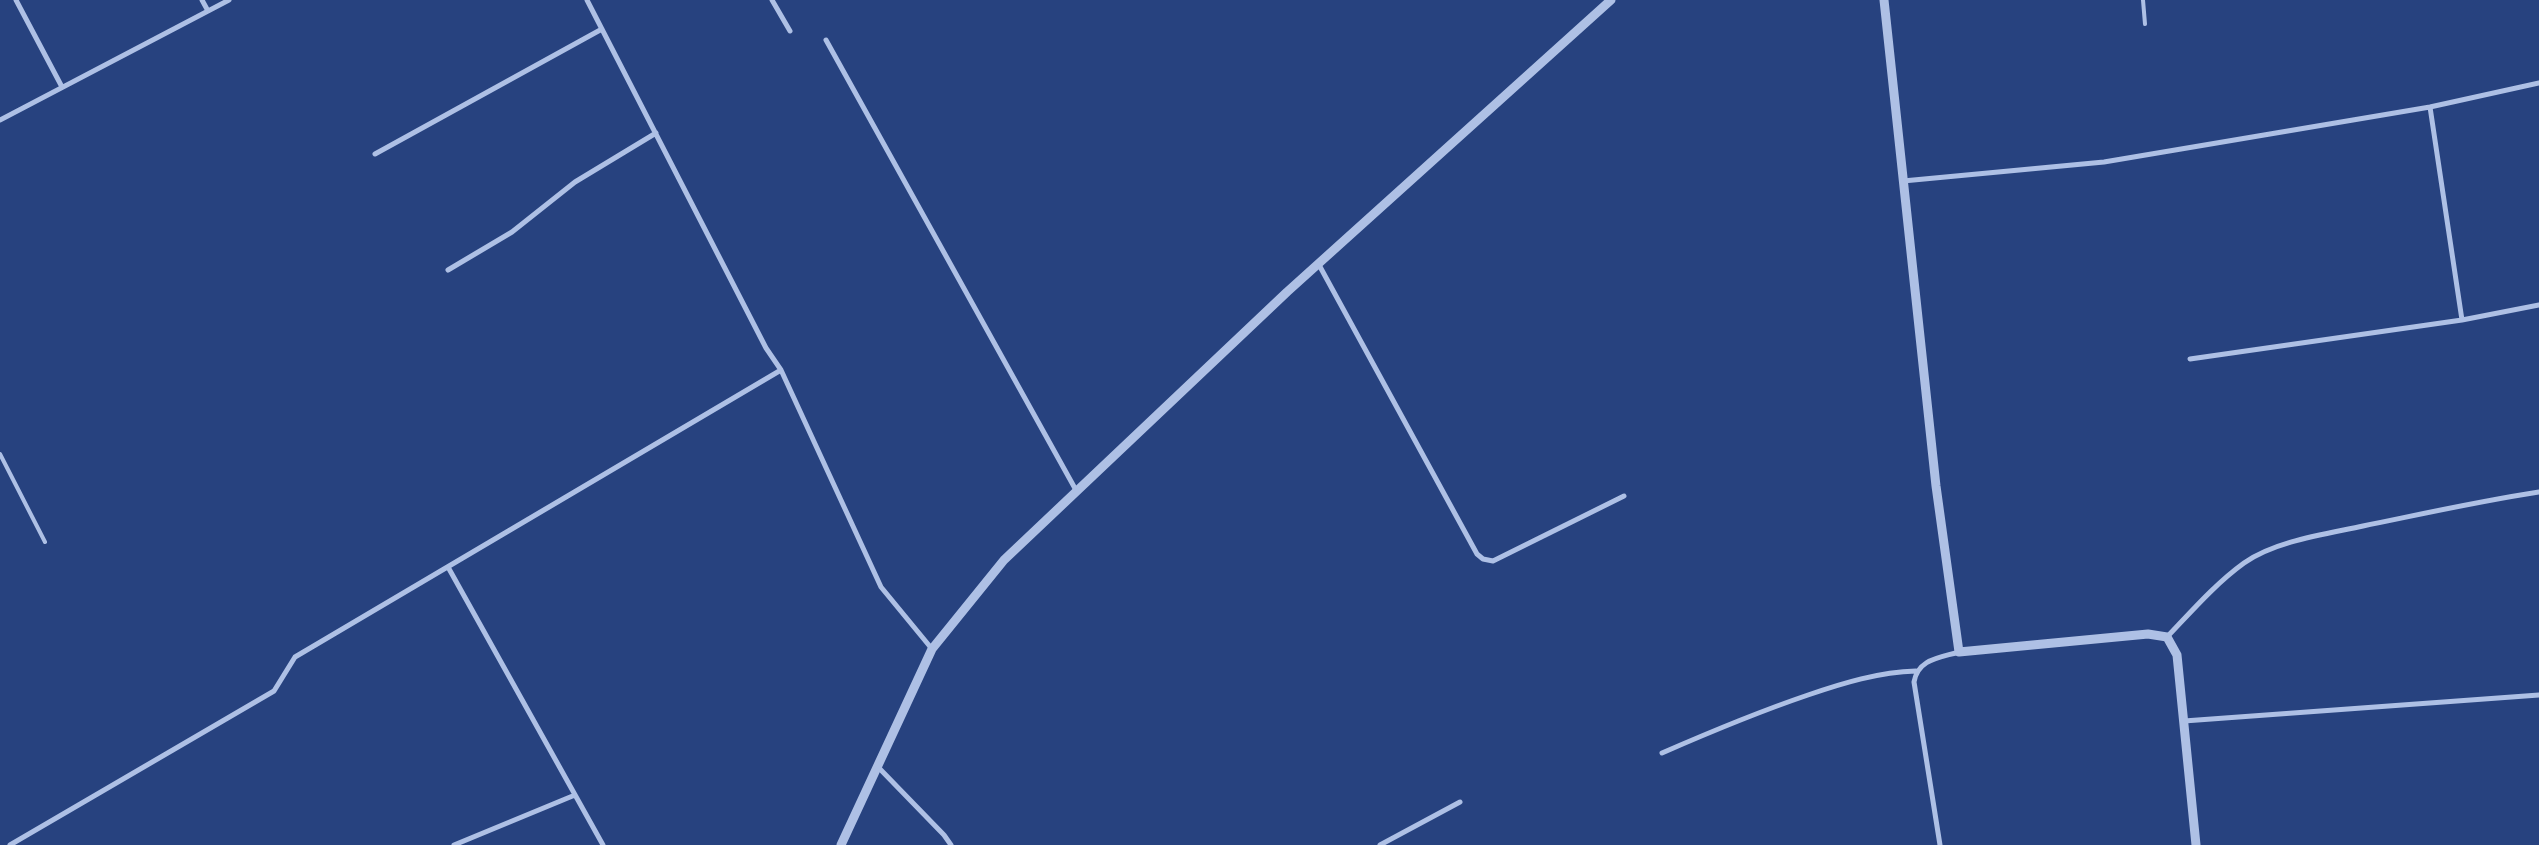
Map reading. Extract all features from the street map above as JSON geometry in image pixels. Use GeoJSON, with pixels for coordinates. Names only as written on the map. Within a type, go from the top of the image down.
{"type":"FeatureCollection","features":[{"type":"Feature","properties":{"kind":"street"},"geometry":{"type":"LineString","coordinates":[[16,0],[62,87]]}},
{"type":"Feature","properties":{"kind":"street"},"geometry":{"type":"LineString","coordinates":[[202,0],[208,11]]}},
{"type":"Feature","properties":{"kind":"street"},"geometry":{"type":"LineString","coordinates":[[0,120],[229,0]]}},
{"type":"Feature","properties":{"kind":"street"},"geometry":{"type":"LineString","coordinates":[[587,0],[766,348],[781,370],[881,587],[932,649]]}},
{"type":"Feature","properties":{"kind":"street"},"geometry":{"type":"LineString","coordinates":[[772,0],[790,31]]}},
{"type":"Feature","properties":{"kind":"street"},"geometry":{"type":"LineString","coordinates":[[842,845],[932,649],[1004,560],[1318,263],[1611,0]]}},
{"type":"Feature","properties":{"kind":"street"},"geometry":{"type":"LineString","coordinates":[[1884,0],[1936,486],[1959,652]]}},
{"type":"Feature","properties":{"kind":"street"},"geometry":{"type":"LineString","coordinates":[[375,154],[602,28]]}},
{"type":"Feature","properties":{"kind":"street"},"geometry":{"type":"LineString","coordinates":[[826,40],[1077,492]]}},
{"type":"Feature","properties":{"kind":"street"},"geometry":{"type":"LineString","coordinates":[[1903,181],[2104,162],[2430,107],[2539,82]]}},
{"type":"Feature","properties":{"kind":"street"},"geometry":{"type":"LineString","coordinates":[[2430,107],[2462,320]]}},
{"type":"Feature","properties":{"kind":"street"},"geometry":{"type":"LineString","coordinates":[[448,270],[512,232],[575,182],[656,133]]}},
{"type":"Feature","properties":{"kind":"street"},"geometry":{"type":"LineString","coordinates":[[1318,263],[1477,554],[1483,559],[1493,561],[1624,496]]}},
{"type":"Feature","properties":{"kind":"street"},"geometry":{"type":"LineString","coordinates":[[2190,359],[2462,320],[2539,305]]}},
{"type":"Feature","properties":{"kind":"street"},"geometry":{"type":"LineString","coordinates":[[10,845],[274,691],[295,657],[781,370]]}},
{"type":"Feature","properties":{"kind":"street"},"geometry":{"type":"LineString","coordinates":[[2167,637],[2244,563],[2260,554],[2309,538],[2478,502],[2539,492]]}},
{"type":"Feature","properties":{"kind":"street"},"geometry":{"type":"LineString","coordinates":[[448,567],[603,845]]}},
{"type":"Feature","properties":{"kind":"street"},"geometry":{"type":"LineString","coordinates":[[1940,845],[1914,682],[1916,671],[1923,662],[1959,652],[2148,634],[2167,637]]}},
{"type":"Feature","properties":{"kind":"street"},"geometry":{"type":"LineString","coordinates":[[2167,637],[2177,655],[2196,845]]}},
{"type":"Feature","properties":{"kind":"street"},"geometry":{"type":"LineString","coordinates":[[1662,754],[1748,715],[1827,689],[1890,672],[1916,671]]}},
{"type":"Feature","properties":{"kind":"street"},"geometry":{"type":"LineString","coordinates":[[2184,721],[2539,695]]}},
{"type":"Feature","properties":{"kind":"street"},"geometry":{"type":"LineString","coordinates":[[878,767],[944,835],[951,845]]}},
{"type":"Feature","properties":{"kind":"street"},"geometry":{"type":"LineString","coordinates":[[454,845],[575,795]]}},
{"type":"Feature","properties":{"kind":"street"},"geometry":{"type":"LineString","coordinates":[[1380,845],[1460,802]]}},
{"type":"Feature","properties":{"kind":"lane"},"geometry":{"type":"LineString","coordinates":[[2143,0],[2145,24]]}},
{"type":"Feature","properties":{"kind":"lane"},"geometry":{"type":"LineString","coordinates":[[0,454],[45,542]]}}]}
